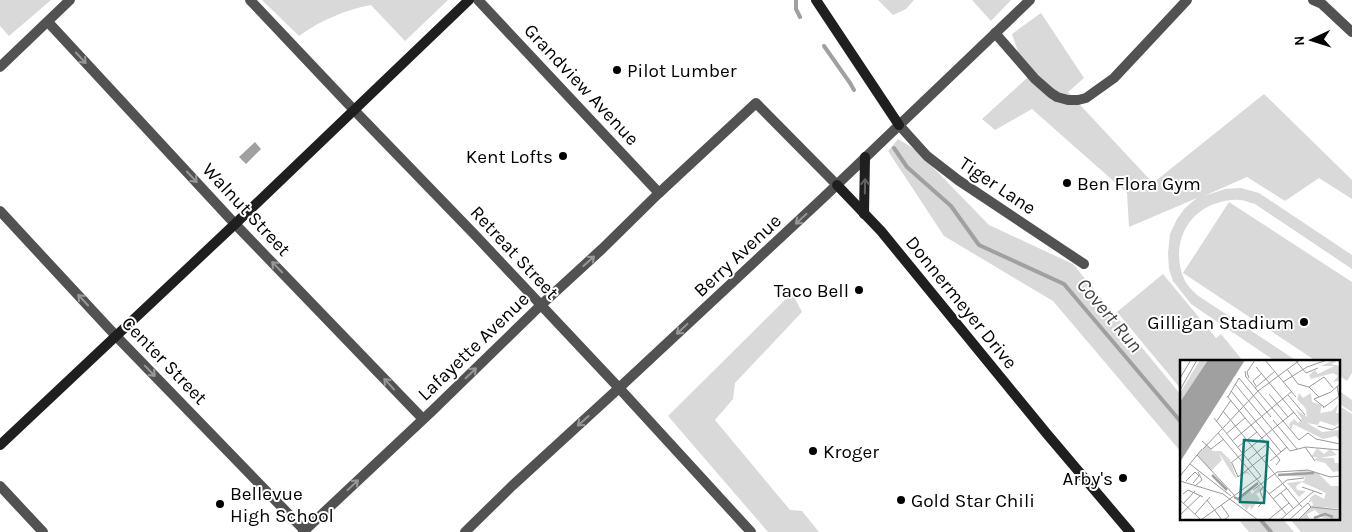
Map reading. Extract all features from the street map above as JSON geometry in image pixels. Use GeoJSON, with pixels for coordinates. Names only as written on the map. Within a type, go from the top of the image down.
{"type":"FeatureCollection","features":[{"type":"Feature","properties":{"kind":"street"},"geometry":{"type":"LineString","coordinates":[[0,67],[70,0]]}},
{"type":"Feature","properties":{"kind":"street","name":"Retreat Street"},"geometry":{"type":"LineString","coordinates":[[250,0],[541,305],[750,532]]}},
{"type":"Feature","properties":{"kind":"street"},"geometry":{"type":"LineString","coordinates":[[0,445],[469,0]]}},
{"type":"Feature","properties":{"kind":"street","name":"Grandview Avenue"},"geometry":{"type":"LineString","coordinates":[[478,0],[659,193]]}},
{"type":"Feature","properties":{"kind":"street"},"geometry":{"type":"LineString","coordinates":[[816,0],[899,125]]}},
{"type":"Feature","properties":{"kind":"street","name":"Berry Avenue"},"geometry":{"type":"LineString","coordinates":[[465,532],[836,185],[1030,0]]}},
{"type":"Feature","properties":{"kind":"street"},"geometry":{"type":"LineString","coordinates":[[994,33],[1035,79],[1057,98],[1078,100],[1086,98],[1114,78],[1187,0]]}},
{"type":"Feature","properties":{"kind":"street"},"geometry":{"type":"LineString","coordinates":[[1313,0],[1322,4],[1352,32]]}},
{"type":"Feature","properties":{"kind":"street","name":"Walnut Street"},"geometry":{"type":"LineString","coordinates":[[48,22],[235,224],[423,420]]}},
{"type":"Feature","properties":{"kind":"street","name":"Lafayette Avenue"},"geometry":{"type":"LineString","coordinates":[[305,532],[541,305],[756,103]]}},
{"type":"Feature","properties":{"kind":"street","name":"Donnermeyer Drive"},"geometry":{"type":"LineString","coordinates":[[756,103],[883,234],[1130,532]]}},
{"type":"Feature","properties":{"kind":"street","name":"Tiger Lane"},"geometry":{"type":"LineString","coordinates":[[899,125],[927,156],[958,180],[1084,264]]}},
{"type":"Feature","properties":{"kind":"street"},"geometry":{"type":"LineString","coordinates":[[864,214],[865,157]]}},
{"type":"Feature","properties":{"kind":"street","name":"Center Street"},"geometry":{"type":"LineString","coordinates":[[0,211],[116,336],[305,532]]}},
{"type":"Feature","properties":{"kind":"street"},"geometry":{"type":"LineString","coordinates":[[0,486],[43,532]]}},
{"type":"Feature","properties":{"kind":"shaded area"},"geometry":{"type":"Polygon","coordinates":[[[0,0],[51,0],[9,36],[0,26],[0,0]]]}},
{"type":"Feature","properties":{"kind":"shaded area"},"geometry":{"type":"Polygon","coordinates":[[[262,0],[448,0],[405,41],[371,5],[334,16],[299,36],[262,0]]]}},
{"type":"Feature","properties":{"kind":"shaded area"},"geometry":{"type":"Polygon","coordinates":[[[878,0],[914,0],[906,9],[893,15],[878,0]]]}},
{"type":"Feature","properties":{"kind":"shaded area"},"geometry":{"type":"Polygon","coordinates":[[[972,0],[1011,0],[991,21],[972,0]]]}},
{"type":"Feature","properties":{"kind":"shaded area"},"geometry":{"type":"Polygon","coordinates":[[[1041,13],[1084,78],[1068,92],[1153,183],[1264,94],[1352,180],[1352,199],[1319,178],[1285,201],[1247,177],[1204,196],[1225,189],[1241,188],[1259,193],[1352,255],[1352,269],[1255,204],[1244,200],[1225,201],[1206,208],[1188,224],[1183,234],[1179,257],[1181,269],[1185,281],[1197,295],[1295,360],[1274,360],[1191,304],[1173,281],[1169,269],[1170,234],[1185,208],[1197,198],[1129,227],[1127,193],[1032,109],[995,130],[982,119],[1027,78],[1012,34],[1041,13]]]}},
{"type":"Feature","properties":{"kind":"shaded area"},"geometry":{"type":"Polygon","coordinates":[[[898,139],[916,150],[989,225],[1073,264],[1180,394],[1180,451],[1053,301],[944,236],[888,151],[898,139]]]}},
{"type":"Feature","properties":{"kind":"shaded area"},"geometry":{"type":"Polygon","coordinates":[[[255,142],[261,149],[246,164],[239,157],[255,142]]]}},
{"type":"Feature","properties":{"kind":"shaded area","name":"Gilligan Stadium"},"geometry":{"type":"Polygon","coordinates":[[[1229,202],[1352,282],[1352,373],[1347,381],[1340,376],[1340,360],[1314,360],[1183,273],[1229,202]]]}},
{"type":"Feature","properties":{"kind":"shaded area"},"geometry":{"type":"Polygon","coordinates":[[[1163,274],[1216,338],[1221,334],[1242,360],[1180,360],[1180,388],[1117,312],[1163,274]]]}},
{"type":"Feature","properties":{"kind":"shaded area"},"geometry":{"type":"Polygon","coordinates":[[[792,293],[802,312],[735,383],[733,399],[715,420],[790,510],[802,511],[819,532],[768,532],[668,416],[792,293]]]}},
{"type":"Feature","properties":{"kind":"shaded area"},"geometry":{"type":"Polygon","coordinates":[[[1340,391],[1352,400],[1352,412],[1340,404],[1340,391]]]}},
{"type":"Feature","properties":{"kind":"shaded area"},"geometry":{"type":"Polygon","coordinates":[[[1340,406],[1352,414],[1352,532],[1301,532],[1291,520],[1340,520],[1340,406]]]}},
{"type":"Feature","properties":{"kind":"shaded area"},"geometry":{"type":"Polygon","coordinates":[[[1239,520],[1284,520],[1294,532],[1249,532],[1239,520]]]}},
{"type":"Feature","properties":{"kind":"waterway","name":"Covert Run"},"geometry":{"type":"LineString","coordinates":[[796,0],[796,9],[800,17]]}},
{"type":"Feature","properties":{"kind":"waterway","name":"Covert Run"},"geometry":{"type":"LineString","coordinates":[[824,46],[854,90]]}},
{"type":"Feature","properties":{"kind":"waterway","name":"Covert Run"},"geometry":{"type":"LineString","coordinates":[[894,148],[907,167],[951,206],[979,245],[1064,284],[1180,421]]}},
{"type":"Feature","properties":{"kind":"waterway","name":"Covert Run"},"geometry":{"type":"LineString","coordinates":[[1261,520],[1271,532]]}},
{"type":"Feature","properties":{"kind":"place","name":"Pilot Lumber"},"geometry":{"type":"Point","coordinates":[617,70]}},
{"type":"Feature","properties":{"kind":"place","name":"Kent Lofts"},"geometry":{"type":"Point","coordinates":[563,156]}},
{"type":"Feature","properties":{"kind":"place","name":"Ben Flora Gym"},"geometry":{"type":"Point","coordinates":[1067,183]}},
{"type":"Feature","properties":{"kind":"place","name":"Taco Bell"},"geometry":{"type":"Point","coordinates":[859,290]}},
{"type":"Feature","properties":{"kind":"place","name":"Gilligan Stadium"},"geometry":{"type":"Point","coordinates":[1304,322]}},
{"type":"Feature","properties":{"kind":"place","name":"Kroger"},"geometry":{"type":"Point","coordinates":[813,451]}},
{"type":"Feature","properties":{"kind":"place","name":"Arby's"},"geometry":{"type":"Point","coordinates":[1123,478]}},
{"type":"Feature","properties":{"kind":"place","name":"Gold Star Chili"},"geometry":{"type":"Point","coordinates":[901,500]}},
{"type":"Feature","properties":{"kind":"place","name":"Bellevue High School"},"geometry":{"type":"Point","coordinates":[220,504]}}]}
